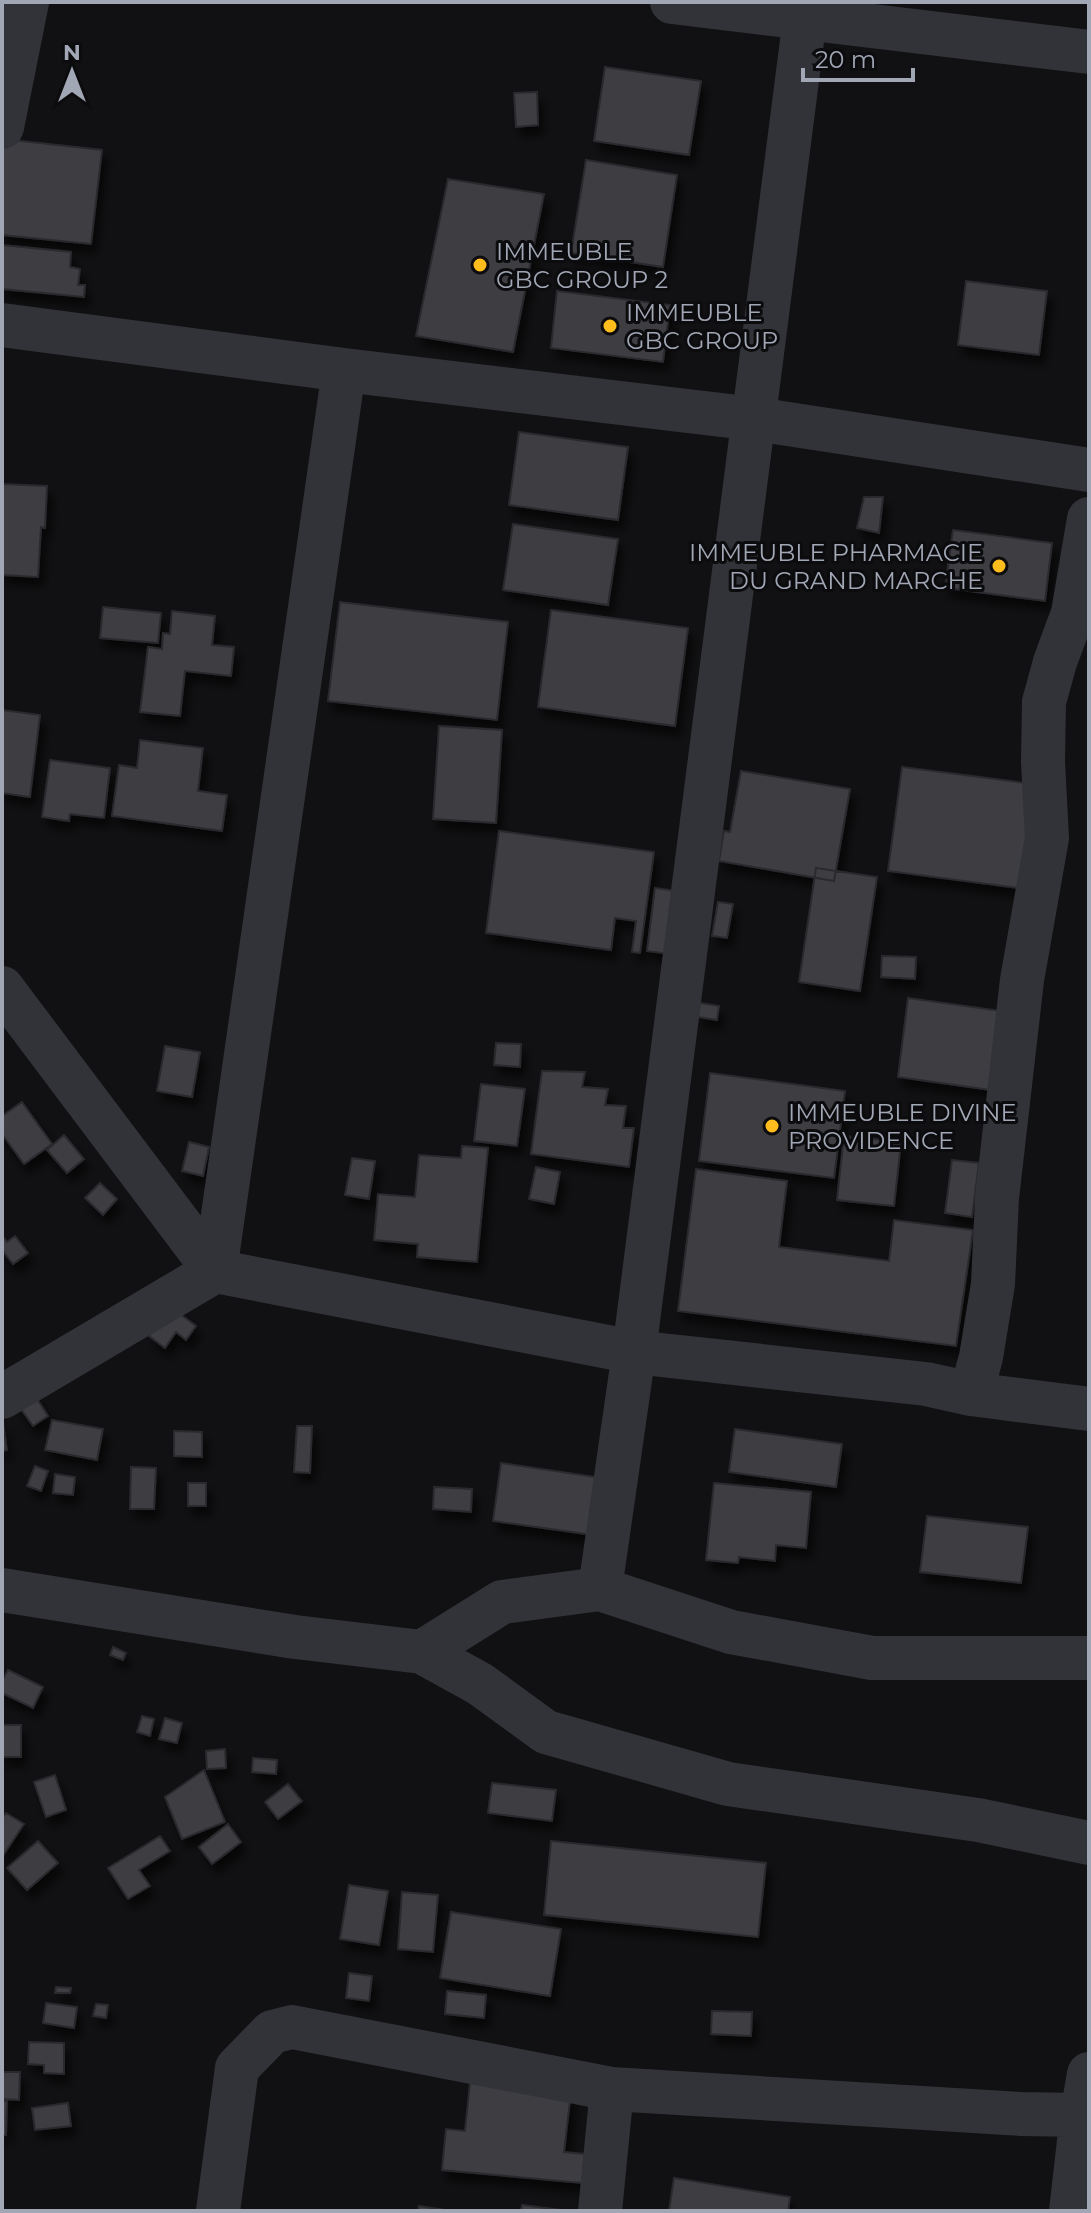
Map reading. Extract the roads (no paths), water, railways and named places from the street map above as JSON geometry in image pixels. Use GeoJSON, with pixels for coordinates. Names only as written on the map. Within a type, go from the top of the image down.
{"type":"FeatureCollection","features":[{"type":"Feature","properties":{"kind":"street"},"geometry":{"type":"LineString","coordinates":[[2,127],[27,2]]}},
{"type":"Feature","properties":{"kind":"street"},"geometry":{"type":"LineString","coordinates":[[672,2],[806,10],[1089,52]]}},
{"type":"Feature","properties":{"kind":"street"},"geometry":{"type":"LineString","coordinates":[[600,1589],[634,1352],[806,10]]}},
{"type":"Feature","properties":{"kind":"street"},"geometry":{"type":"LineString","coordinates":[[2,325],[755,419],[1089,470]]}},
{"type":"Feature","properties":{"kind":"street"},"geometry":{"type":"LineString","coordinates":[[215,1271],[344,370]]}},
{"type":"Feature","properties":{"kind":"street"},"geometry":{"type":"LineString","coordinates":[[971,1394],[981,1357],[993,1284],[997,1198],[1022,980],[1047,838],[1044,702],[1073,613],[1089,519]]}},
{"type":"Feature","properties":{"kind":"street"},"geometry":{"type":"LineString","coordinates":[[2,988],[215,1271]]}},
{"type":"Feature","properties":{"kind":"street"},"geometry":{"type":"LineString","coordinates":[[2,1397],[215,1271],[634,1352],[926,1384],[971,1394],[1089,1409]]}},
{"type":"Feature","properties":{"kind":"street"},"geometry":{"type":"LineString","coordinates":[[422,1652],[502,1602],[600,1589],[731,1632],[872,1658],[1089,1658]]}},
{"type":"Feature","properties":{"kind":"street"},"geometry":{"type":"LineString","coordinates":[[2,1590],[295,1637],[422,1652],[480,1684],[546,1732],[728,1784],[978,1820],[1089,1843]]}},
{"type":"Feature","properties":{"kind":"street"},"geometry":{"type":"LineString","coordinates":[[218,2211],[237,2068],[272,2032],[292,2027],[612,2089],[1021,2114],[1085,2095],[1071,2211]]}},
{"type":"Feature","properties":{"kind":"street"},"geometry":{"type":"LineString","coordinates":[[600,2211],[612,2089]]}},
{"type":"Feature","properties":{"kind":"place","name":"IMMEUBLE GBC GROUP 2"},"geometry":{"type":"Point","coordinates":[480,265]}},
{"type":"Feature","properties":{"kind":"place","name":"IMMEUBLE GBC GROUP"},"geometry":{"type":"Point","coordinates":[610,326]}},
{"type":"Feature","properties":{"kind":"place","name":"IMMEUBLE PHARMACIE DU GRAND MARCHE"},"geometry":{"type":"Point","coordinates":[999,566]}},
{"type":"Feature","properties":{"kind":"place","name":"IMMEUBLE DIVINE PROVIDENCE"},"geometry":{"type":"Point","coordinates":[772,1126]}}]}
